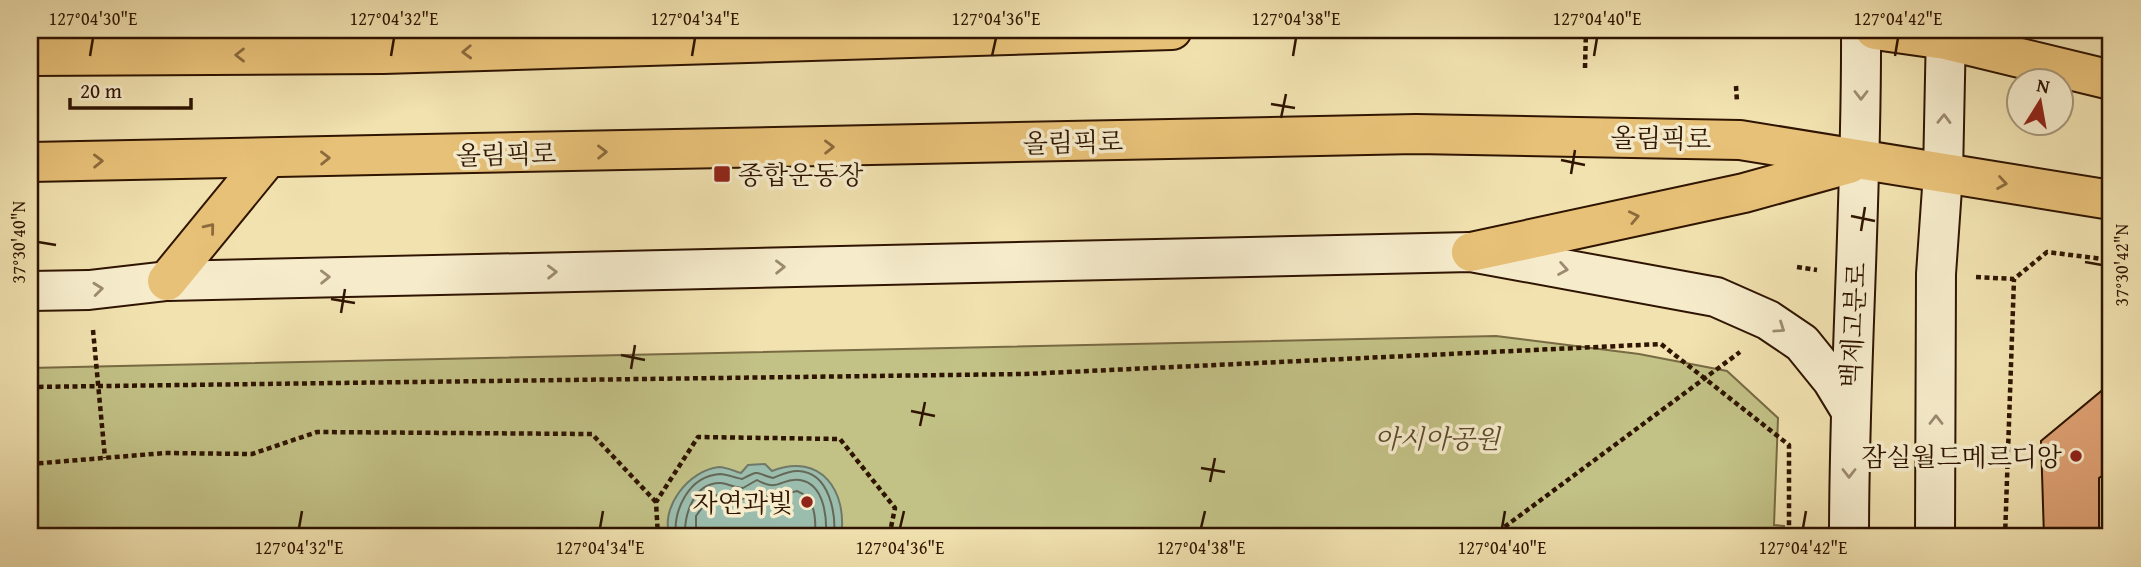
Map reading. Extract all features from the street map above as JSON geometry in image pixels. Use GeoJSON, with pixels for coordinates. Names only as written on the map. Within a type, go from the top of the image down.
{"type":"FeatureCollection","features":[{"type":"Feature","properties":{"kind":"main road"},"geometry":{"type":"LineString","coordinates":[[30,56],[383,54],[1172,30]]}},
{"type":"Feature","properties":{"kind":"main road"},"geometry":{"type":"LineString","coordinates":[[1875,30],[1946,35],[2111,80]]}},
{"type":"Feature","properties":{"kind":"main road","name":"올림픽로"},"geometry":{"type":"LineString","coordinates":[[30,162],[266,160],[1416,134],[1740,140],[2111,200]]}},
{"type":"Feature","properties":{"kind":"main road"},"geometry":{"type":"LineString","coordinates":[[167,281],[266,160]]}},
{"type":"Feature","properties":{"kind":"main road"},"geometry":{"type":"LineString","coordinates":[[1471,252],[1744,193],[1862,160]]}},
{"type":"Feature","properties":{"kind":"street","name":"백제고분로"},"geometry":{"type":"LineString","coordinates":[[1849,537],[1849,408],[1862,160],[1861,30]]}},
{"type":"Feature","properties":{"kind":"street"},"geometry":{"type":"LineString","coordinates":[[1935,537],[1936,274],[1943,174],[1946,35]]}},
{"type":"Feature","properties":{"kind":"street"},"geometry":{"type":"LineString","coordinates":[[30,291],[89,290],[167,281],[1471,252],[1716,297],[1768,320],[1802,343],[1849,408]]}},
{"type":"Feature","properties":{"kind":"path"},"geometry":{"type":"LineString","coordinates":[[1585,68],[1586,30]]}},
{"type":"Feature","properties":{"kind":"path"},"geometry":{"type":"LineString","coordinates":[[2005,537],[2014,279],[2047,251],[2111,260]]}},
{"type":"Feature","properties":{"kind":"path"},"geometry":{"type":"LineString","coordinates":[[89,290],[105,458]]}},
{"type":"Feature","properties":{"kind":"path"},"geometry":{"type":"LineString","coordinates":[[30,387],[1026,374],[1661,344],[1789,445],[1789,537]]}},
{"type":"Feature","properties":{"kind":"path"},"geometry":{"type":"LineString","coordinates":[[1491,537],[1741,351]]}},
{"type":"Feature","properties":{"kind":"path"},"geometry":{"type":"LineString","coordinates":[[30,464],[165,453],[252,454],[317,432],[592,434],[656,502]]}},
{"type":"Feature","properties":{"kind":"path"},"geometry":{"type":"LineString","coordinates":[[658,537],[656,502],[698,437],[840,439],[895,508],[888,537]]}},
{"type":"Feature","properties":{"kind":"green space","name":"아시아공원"},"geometry":{"type":"Polygon","coordinates":[[[1496,336],[1639,354],[1727,371],[1778,418],[1774,525],[1784,526],[1783,537],[30,537],[30,368],[1496,336]]]}},
{"type":"Feature","properties":{"kind":"water"},"geometry":{"type":"Polygon","coordinates":[[[765,464],[772,471],[789,466],[804,467],[817,471],[828,480],[840,505],[841,537],[670,537],[669,514],[673,503],[679,492],[697,475],[719,467],[741,473],[748,465],[765,464]]]}},
{"type":"Feature","properties":{"kind":"building","name":"잠실월드메르디앙"},"geometry":{"type":"Polygon","coordinates":[[[2111,383],[2111,470],[2099,478],[2099,537],[2044,537],[2041,441],[2111,383]]]}},
{"type":"Feature","properties":{"kind":"place","name":"종합운동장"},"geometry":{"type":"Point","coordinates":[722,174]}},
{"type":"Feature","properties":{"kind":"place","name":"잠실월드메르디앙"},"geometry":{"type":"Point","coordinates":[2076,456]}},
{"type":"Feature","properties":{"kind":"place","name":"자연과빛"},"geometry":{"type":"Point","coordinates":[807,502]}}]}
